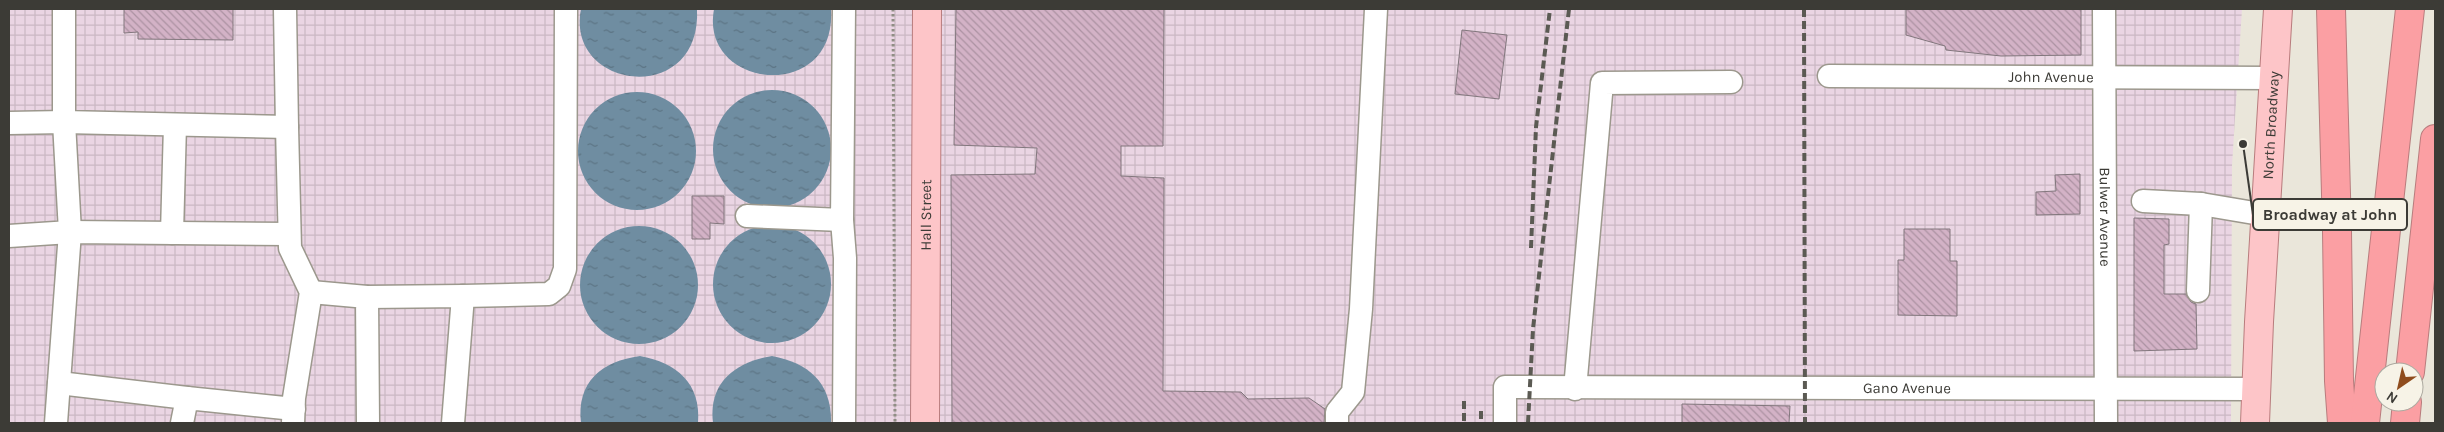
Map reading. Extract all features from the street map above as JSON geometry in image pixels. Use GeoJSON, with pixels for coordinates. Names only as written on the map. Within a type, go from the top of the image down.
{"type":"FeatureCollection","features":[{"type":"Feature","properties":{"kind":"highway"},"geometry":{"type":"LineString","coordinates":[[2330,9],[2336,177],[2339,381],[2342,423]]}},
{"type":"Feature","properties":{"kind":"highway"},"geometry":{"type":"LineString","coordinates":[[2365,423],[2410,9]]}},
{"type":"Feature","properties":{"kind":"highway"},"geometry":{"type":"LineString","coordinates":[[2411,362],[2435,139]]}},
{"type":"Feature","properties":{"kind":"main road","name":"Hall Street"},"geometry":{"type":"LineString","coordinates":[[926,423],[927,9]]}},
{"type":"Feature","properties":{"kind":"main road","name":"North Broadway"},"geometry":{"type":"LineString","coordinates":[[2255,423],[2255,389],[2278,9]]}},
{"type":"Feature","properties":{"kind":"street"},"geometry":{"type":"LineString","coordinates":[[56,423],[70,232],[64,122],[64,9]]}},
{"type":"Feature","properties":{"kind":"street"},"geometry":{"type":"LineString","coordinates":[[59,383],[187,398],[293,416],[311,292],[290,248],[285,9]]}},
{"type":"Feature","properties":{"kind":"street"},"geometry":{"type":"LineString","coordinates":[[311,292],[367,297],[549,294],[559,286],[565,269],[566,9]]}},
{"type":"Feature","properties":{"kind":"street"},"geometry":{"type":"LineString","coordinates":[[844,9],[842,220],[845,258],[844,423]]}},
{"type":"Feature","properties":{"kind":"street"},"geometry":{"type":"LineString","coordinates":[[1337,423],[1337,412],[1353,392],[1361,309],[1376,9]]}},
{"type":"Feature","properties":{"kind":"street","name":"Bulwer Avenue"},"geometry":{"type":"LineString","coordinates":[[2104,9],[2106,423]]}},
{"type":"Feature","properties":{"kind":"street","name":"John Avenue"},"geometry":{"type":"LineString","coordinates":[[1830,76],[2274,78]]}},
{"type":"Feature","properties":{"kind":"street"},"geometry":{"type":"LineString","coordinates":[[1566,389],[1602,83],[1731,82]]}},
{"type":"Feature","properties":{"kind":"street"},"geometry":{"type":"LineString","coordinates":[[9,123],[64,122],[287,127]]}},
{"type":"Feature","properties":{"kind":"street"},"geometry":{"type":"LineString","coordinates":[[172,233],[175,124]]}},
{"type":"Feature","properties":{"kind":"street"},"geometry":{"type":"LineString","coordinates":[[2143,201],[2201,204],[2266,215]]}},
{"type":"Feature","properties":{"kind":"street"},"geometry":{"type":"LineString","coordinates":[[2198,291],[2201,204]]}},
{"type":"Feature","properties":{"kind":"street"},"geometry":{"type":"LineString","coordinates":[[747,216],[842,220]]}},
{"type":"Feature","properties":{"kind":"street"},"geometry":{"type":"LineString","coordinates":[[9,236],[70,232],[289,234]]}},
{"type":"Feature","properties":{"kind":"street"},"geometry":{"type":"LineString","coordinates":[[452,423],[463,296]]}},
{"type":"Feature","properties":{"kind":"street"},"geometry":{"type":"LineString","coordinates":[[367,297],[368,423]]}},
{"type":"Feature","properties":{"kind":"street","name":"Gano Avenue"},"geometry":{"type":"LineString","coordinates":[[1506,423],[1506,387],[1566,389],[2255,389]]}},
{"type":"Feature","properties":{"kind":"street"},"geometry":{"type":"LineString","coordinates":[[182,423],[187,398]]}},
{"type":"Feature","properties":{"kind":"path"},"geometry":{"type":"LineString","coordinates":[[893,9],[895,423]]}},
{"type":"Feature","properties":{"kind":"shaded area"},"geometry":{"type":"Polygon","coordinates":[[[9,9],[2242,9],[2232,165],[2231,423],[9,423],[9,9]]]}},
{"type":"Feature","properties":{"kind":"water"},"geometry":{"type":"Polygon","coordinates":[[[581,9],[697,9],[693,40],[679,62],[658,74],[635,76],[612,71],[593,57],[582,37],[581,9]]]}},
{"type":"Feature","properties":{"kind":"water"},"geometry":{"type":"Polygon","coordinates":[[[714,9],[831,9],[827,40],[813,60],[793,72],[769,75],[746,70],[727,57],[715,36],[714,9]]]}},
{"type":"Feature","properties":{"kind":"water"},"geometry":{"type":"Polygon","coordinates":[[[772,90],[795,94],[814,107],[827,126],[831,149],[827,172],[814,191],[795,204],[772,208],[749,204],[730,191],[717,172],[713,149],[717,126],[730,107],[749,94],[772,90]]]}},
{"type":"Feature","properties":{"kind":"water"},"geometry":{"type":"Polygon","coordinates":[[[637,92],[660,96],[679,109],[692,128],[696,151],[692,174],[679,193],[660,206],[637,210],[614,206],[595,193],[582,174],[578,151],[582,128],[595,109],[614,96],[637,92]]]}},
{"type":"Feature","properties":{"kind":"water"},"geometry":{"type":"Polygon","coordinates":[[[772,225],[795,230],[814,242],[826,261],[831,284],[826,307],[814,326],[795,338],[772,343],[749,338],[730,326],[718,307],[713,284],[718,261],[730,242],[749,230],[772,225]]]}},
{"type":"Feature","properties":{"kind":"water"},"geometry":{"type":"Polygon","coordinates":[[[639,226],[662,230],[681,243],[694,262],[698,285],[694,308],[681,327],[662,340],[639,344],[616,340],[597,327],[584,308],[580,285],[584,262],[597,243],[616,230],[639,226]]]}},
{"type":"Feature","properties":{"kind":"water"},"geometry":{"type":"Polygon","coordinates":[[[640,356],[665,364],[684,377],[691,386],[695,397],[698,409],[698,423],[581,423],[583,396],[587,385],[594,376],[614,363],[640,356]]]}},
{"type":"Feature","properties":{"kind":"water"},"geometry":{"type":"Polygon","coordinates":[[[772,356],[797,364],[816,377],[823,386],[827,397],[831,423],[713,423],[715,396],[727,376],[747,363],[772,356]]]}},
{"type":"Feature","properties":{"kind":"building"},"geometry":{"type":"Polygon","coordinates":[[[124,9],[233,9],[233,40],[138,39],[138,32],[124,33],[124,9]]]}},
{"type":"Feature","properties":{"kind":"building"},"geometry":{"type":"Polygon","coordinates":[[[956,9],[1164,9],[1163,146],[1121,146],[1121,176],[1164,178],[1163,391],[1241,392],[1248,399],[1309,398],[1325,409],[1324,423],[952,423],[951,175],[1035,174],[1037,148],[954,145],[956,9]]]}},
{"type":"Feature","properties":{"kind":"building"},"geometry":{"type":"Polygon","coordinates":[[[1906,9],[2081,9],[2081,55],[2001,56],[1946,50],[1945,46],[1906,35],[1906,9]]]}},
{"type":"Feature","properties":{"kind":"building"},"geometry":{"type":"Polygon","coordinates":[[[1462,30],[1507,35],[1499,99],[1455,94],[1462,30]]]}},
{"type":"Feature","properties":{"kind":"building"},"geometry":{"type":"Polygon","coordinates":[[[2080,174],[2080,214],[2036,215],[2036,192],[2056,191],[2055,175],[2080,174]]]}},
{"type":"Feature","properties":{"kind":"building"},"geometry":{"type":"Polygon","coordinates":[[[692,196],[724,196],[724,224],[710,223],[710,239],[692,239],[692,196]]]}},
{"type":"Feature","properties":{"kind":"building"},"geometry":{"type":"Polygon","coordinates":[[[2134,218],[2169,219],[2169,244],[2164,245],[2164,294],[2186,294],[2191,302],[2196,304],[2197,349],[2134,351],[2134,218]]]}},
{"type":"Feature","properties":{"kind":"building"},"geometry":{"type":"Polygon","coordinates":[[[1904,229],[1950,229],[1950,261],[1957,261],[1957,316],[1898,315],[1898,260],[1904,260],[1904,229]]]}},
{"type":"Feature","properties":{"kind":"building"},"geometry":{"type":"Polygon","coordinates":[[[1682,404],[1790,406],[1789,423],[1682,423],[1682,404]]]}},
{"type":"Feature","properties":{"kind":"railway"},"geometry":{"type":"LineString","coordinates":[[1531,248],[1536,127],[1550,9]]}},
{"type":"Feature","properties":{"kind":"railway"},"geometry":{"type":"LineString","coordinates":[[1528,423],[1533,329],[1569,9]]}},
{"type":"Feature","properties":{"kind":"railway"},"geometry":{"type":"LineString","coordinates":[[1804,9],[1805,423]]}},
{"type":"Feature","properties":{"kind":"railway"},"geometry":{"type":"LineString","coordinates":[[1464,401],[1464,423]]}},
{"type":"Feature","properties":{"kind":"railway"},"geometry":{"type":"LineString","coordinates":[[1481,411],[1481,423]]}},
{"type":"Feature","properties":{"kind":"place","name":"Broadway at John"},"geometry":{"type":"Point","coordinates":[2243,144]}}]}
